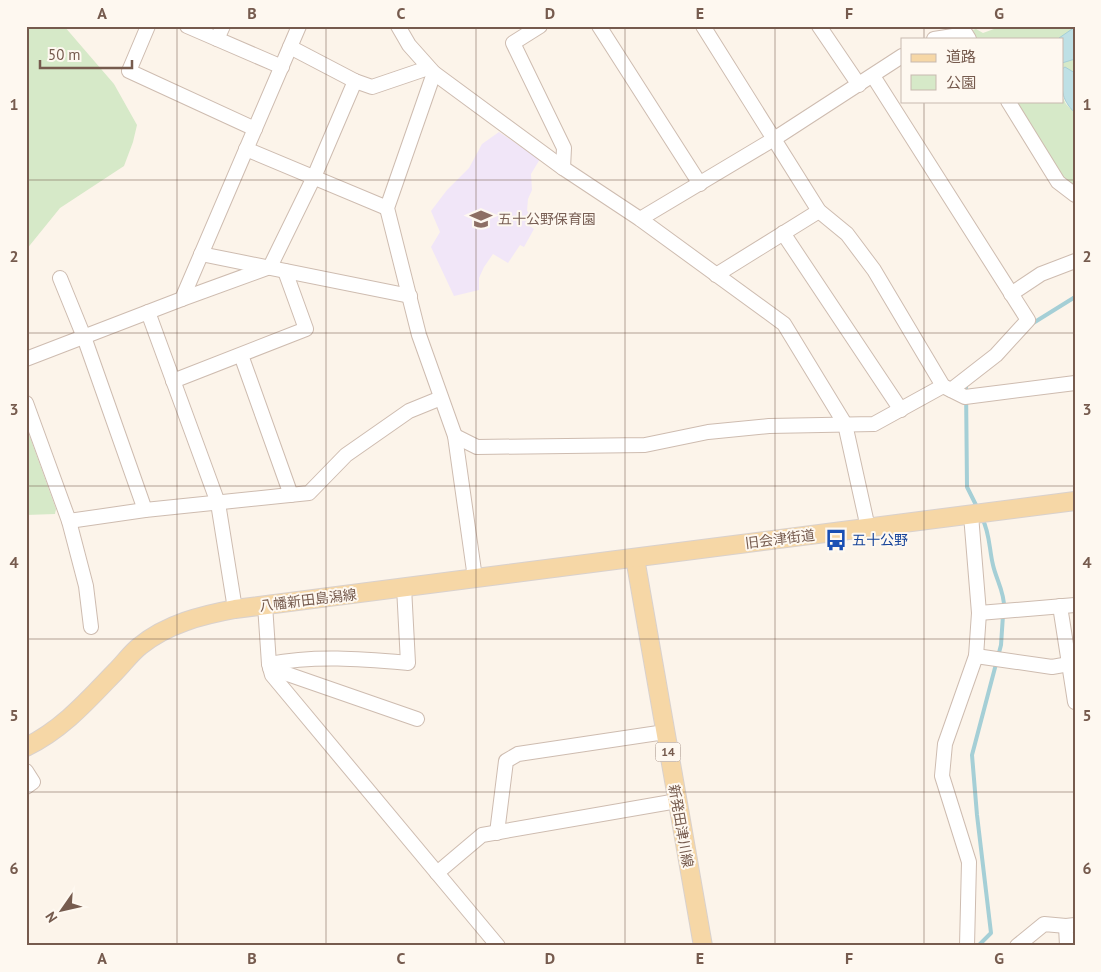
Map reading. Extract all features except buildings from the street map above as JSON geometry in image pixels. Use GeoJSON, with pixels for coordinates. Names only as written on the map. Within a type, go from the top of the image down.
{"type":"FeatureCollection","features":[{"type":"Feature","properties":{"kind":"main road","name":"旧会津街道"},"geometry":{"type":"LineString","coordinates":[[634,558],[1075,502]]}},
{"type":"Feature","properties":{"kind":"main road","name":"八幡新田島潟線"},"geometry":{"type":"LineString","coordinates":[[26,747],[59,728],[79,710],[140,646],[160,632],[200,615],[634,558]]}},
{"type":"Feature","properties":{"kind":"main road","name":"新発田津川線"},"geometry":{"type":"LineString","coordinates":[[634,558],[703,946]]}},
{"type":"Feature","properties":{"kind":"street"},"geometry":{"type":"LineString","coordinates":[[148,26],[129,71],[255,129]]}},
{"type":"Feature","properties":{"kind":"street"},"geometry":{"type":"LineString","coordinates":[[186,26],[220,33],[282,67]]}},
{"type":"Feature","properties":{"kind":"street"},"geometry":{"type":"LineString","coordinates":[[182,299],[299,26]]}},
{"type":"Feature","properties":{"kind":"street"},"geometry":{"type":"LineString","coordinates":[[398,26],[409,45],[431,70],[563,168],[640,219],[784,324],[845,424],[868,528]]}},
{"type":"Feature","properties":{"kind":"street"},"geometry":{"type":"LineString","coordinates":[[540,26],[513,43],[564,148],[563,168]]}},
{"type":"Feature","properties":{"kind":"street"},"geometry":{"type":"LineString","coordinates":[[599,26],[700,184]]}},
{"type":"Feature","properties":{"kind":"street"},"geometry":{"type":"LineString","coordinates":[[703,26],[819,211],[847,234],[874,270],[947,388],[965,397],[1075,383]]}},
{"type":"Feature","properties":{"kind":"street"},"geometry":{"type":"LineString","coordinates":[[819,26],[859,85]]}},
{"type":"Feature","properties":{"kind":"street"},"geometry":{"type":"LineString","coordinates":[[940,38],[966,34],[968,38]]}},
{"type":"Feature","properties":{"kind":"street"},"geometry":{"type":"LineString","coordinates":[[290,47],[355,81],[372,87],[431,70]]}},
{"type":"Feature","properties":{"kind":"street"},"geometry":{"type":"LineString","coordinates":[[640,219],[774,139],[901,57]]}},
{"type":"Feature","properties":{"kind":"street"},"geometry":{"type":"LineString","coordinates":[[431,70],[387,208],[419,335],[455,436],[475,578]]}},
{"type":"Feature","properties":{"kind":"street"},"geometry":{"type":"LineString","coordinates":[[455,436],[477,447],[645,445],[708,432],[769,426],[874,424],[947,388],[996,355],[1028,320],[873,76]]}},
{"type":"Feature","properties":{"kind":"street"},"geometry":{"type":"LineString","coordinates":[[26,359],[270,267],[314,177],[355,81]]}},
{"type":"Feature","properties":{"kind":"street"},"geometry":{"type":"LineString","coordinates":[[1009,102],[1058,182],[1075,194]]}},
{"type":"Feature","properties":{"kind":"street"},"geometry":{"type":"LineString","coordinates":[[246,149],[387,208]]}},
{"type":"Feature","properties":{"kind":"street"},"geometry":{"type":"LineString","coordinates":[[716,274],[819,211]]}},
{"type":"Feature","properties":{"kind":"street"},"geometry":{"type":"LineString","coordinates":[[783,233],[901,410]]}},
{"type":"Feature","properties":{"kind":"street"},"geometry":{"type":"LineString","coordinates":[[202,254],[410,296]]}},
{"type":"Feature","properties":{"kind":"street"},"geometry":{"type":"LineString","coordinates":[[1011,294],[1041,274],[1075,261]]}},
{"type":"Feature","properties":{"kind":"street"},"geometry":{"type":"LineString","coordinates":[[173,381],[306,329],[285,271]]}},
{"type":"Feature","properties":{"kind":"street"},"geometry":{"type":"LineString","coordinates":[[60,278],[84,336],[145,510]]}},
{"type":"Feature","properties":{"kind":"street"},"geometry":{"type":"LineString","coordinates":[[148,312],[218,503],[235,609]]}},
{"type":"Feature","properties":{"kind":"street"},"geometry":{"type":"LineString","coordinates":[[241,356],[292,495]]}},
{"type":"Feature","properties":{"kind":"street"},"geometry":{"type":"LineString","coordinates":[[68,521],[145,510],[309,493],[346,455],[409,411],[441,398]]}},
{"type":"Feature","properties":{"kind":"street"},"geometry":{"type":"LineString","coordinates":[[26,403],[68,521],[86,586],[90,626]]}},
{"type":"Feature","properties":{"kind":"street"},"geometry":{"type":"LineString","coordinates":[[967,946],[969,862],[942,776],[944,744],[976,656],[979,613],[971,515]]}},
{"type":"Feature","properties":{"kind":"street"},"geometry":{"type":"LineString","coordinates":[[270,666],[293,660],[348,657],[408,663],[404,587]]}},
{"type":"Feature","properties":{"kind":"street"},"geometry":{"type":"LineString","coordinates":[[265,605],[272,675],[498,946]]}},
{"type":"Feature","properties":{"kind":"street"},"geometry":{"type":"LineString","coordinates":[[979,613],[1075,605]]}},
{"type":"Feature","properties":{"kind":"street"},"geometry":{"type":"LineString","coordinates":[[1060,606],[1075,702]]}},
{"type":"Feature","properties":{"kind":"street"},"geometry":{"type":"LineString","coordinates":[[976,656],[1052,666],[1069,664]]}},
{"type":"Feature","properties":{"kind":"street"},"geometry":{"type":"LineString","coordinates":[[270,666],[417,719]]}},
{"type":"Feature","properties":{"kind":"street"},"geometry":{"type":"LineString","coordinates":[[497,832],[506,761],[518,754],[664,732]]}},
{"type":"Feature","properties":{"kind":"street"},"geometry":{"type":"LineString","coordinates":[[26,771],[33,782],[26,787]]}},
{"type":"Feature","properties":{"kind":"street"},"geometry":{"type":"LineString","coordinates":[[437,874],[482,835],[677,801]]}},
{"type":"Feature","properties":{"kind":"street"},"geometry":{"type":"LineString","coordinates":[[1017,946],[1044,924],[1070,926],[1067,946]]}},
{"type":"Feature","properties":{"kind":"shaded area","name":"五十公野保育園"},"geometry":{"type":"Polygon","coordinates":[[[499,132],[540,159],[531,174],[532,190],[528,199],[527,211],[531,214],[525,223],[534,229],[524,247],[520,245],[508,263],[493,254],[479,278],[479,290],[454,296],[431,247],[440,232],[431,211],[447,190],[469,168],[482,144],[499,132]]]}},
{"type":"Feature","properties":{"kind":"green space"},"geometry":{"type":"Polygon","coordinates":[[[26,26],[64,26],[114,84],[137,125],[124,166],[60,208],[26,250],[26,26]]]}},
{"type":"Feature","properties":{"kind":"green space"},"geometry":{"type":"Polygon","coordinates":[[[1002,26],[1075,26],[1060,38],[975,38],[973,30],[976,29],[983,33],[1002,26]]]}},
{"type":"Feature","properties":{"kind":"green space"},"geometry":{"type":"Polygon","coordinates":[[[1075,59],[1075,73],[1064,68],[1064,62],[1075,59]]]}},
{"type":"Feature","properties":{"kind":"green space"},"geometry":{"type":"Polygon","coordinates":[[[1064,100],[1075,113],[1075,187],[1061,176],[1014,102],[1064,102],[1064,100]]]}},
{"type":"Feature","properties":{"kind":"green space"},"geometry":{"type":"Polygon","coordinates":[[[26,426],[56,509],[55,514],[26,515],[26,426]]]}},
{"type":"Feature","properties":{"kind":"water"},"geometry":{"type":"Polygon","coordinates":[[[1075,27],[1075,59],[1064,62],[1064,38],[1059,38],[1075,27]]]}},
{"type":"Feature","properties":{"kind":"water"},"geometry":{"type":"Polygon","coordinates":[[[1064,68],[1075,73],[1075,113],[1064,98],[1064,68]]]}},
{"type":"Feature","properties":{"kind":"waterway"},"geometry":{"type":"LineString","coordinates":[[1030,325],[1075,297]]}},
{"type":"Feature","properties":{"kind":"waterway"},"geometry":{"type":"LineString","coordinates":[[968,382],[966,385],[967,487],[978,509]]}},
{"type":"Feature","properties":{"kind":"waterway"},"geometry":{"type":"LineString","coordinates":[[982,518],[988,535],[994,570],[1003,597],[1004,608]]}},
{"type":"Feature","properties":{"kind":"waterway"},"geometry":{"type":"LineString","coordinates":[[978,946],[991,933],[972,755],[1001,645],[1003,615]]}},
{"type":"Feature","properties":{"kind":"place","name":"五十公野保育園"},"geometry":{"type":"Point","coordinates":[481,219]}},
{"type":"Feature","properties":{"kind":"place","name":"五十公野"},"geometry":{"type":"Point","coordinates":[836,540]}}]}
